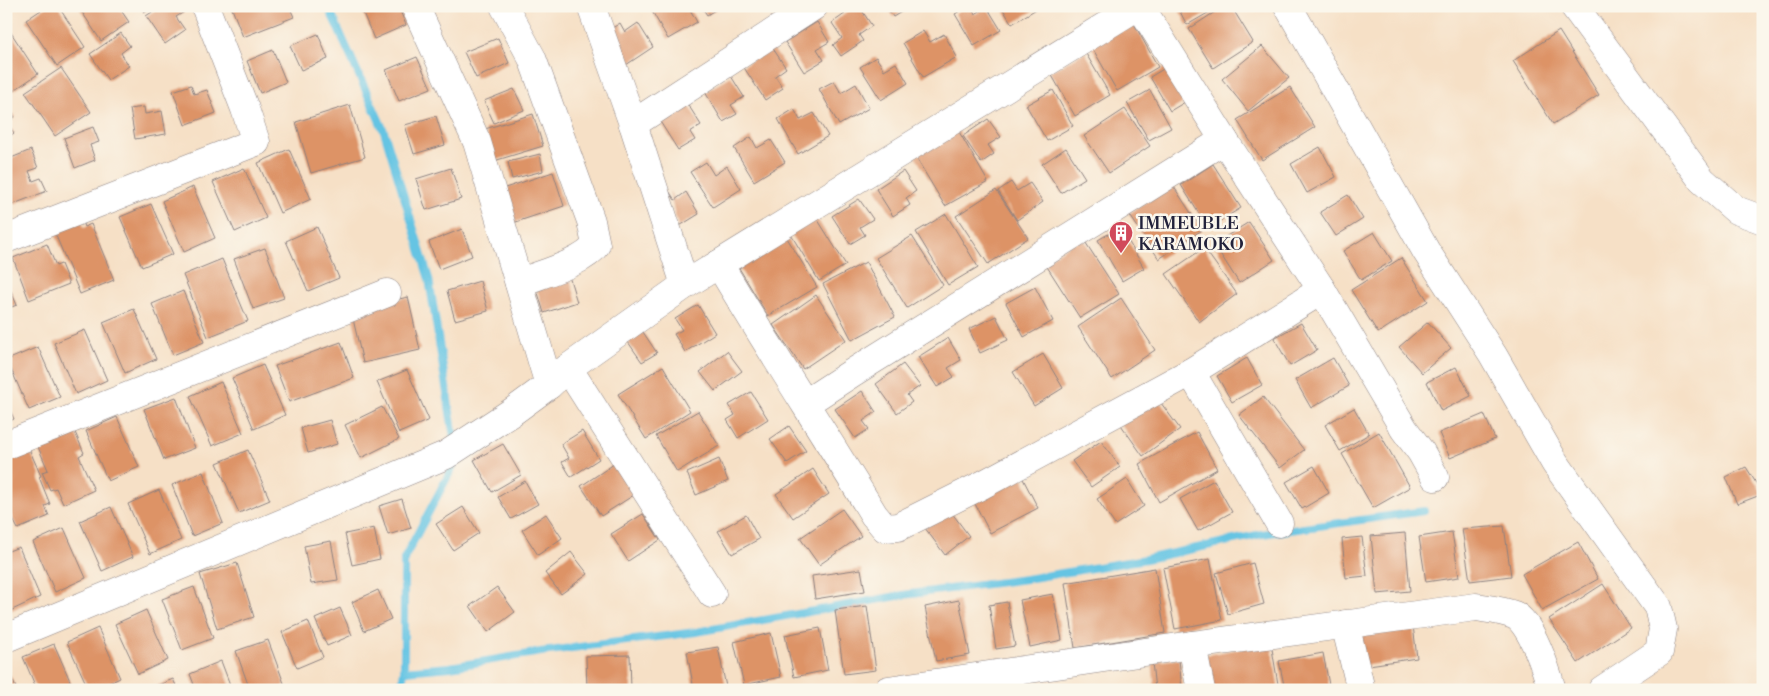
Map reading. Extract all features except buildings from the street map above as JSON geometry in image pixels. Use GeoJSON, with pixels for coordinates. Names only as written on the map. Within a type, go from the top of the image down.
{"type":"FeatureCollection","features":[{"type":"Feature","properties":{"kind":"street"},"geometry":{"type":"LineString","coordinates":[[6,239],[256,142],[205,6]]}},
{"type":"Feature","properties":{"kind":"street"},"geometry":{"type":"LineString","coordinates":[[415,6],[477,142],[519,282],[558,376],[712,594]]}},
{"type":"Feature","properties":{"kind":"street"},"geometry":{"type":"LineString","coordinates":[[504,6],[532,58],[591,221],[596,244],[591,252],[579,259],[519,282]]}},
{"type":"Feature","properties":{"kind":"street"},"geometry":{"type":"LineString","coordinates":[[591,6],[633,124],[685,285]]}},
{"type":"Feature","properties":{"kind":"street"},"geometry":{"type":"LineString","coordinates":[[633,124],[814,6]]}},
{"type":"Feature","properties":{"kind":"street"},"geometry":{"type":"LineString","coordinates":[[6,638],[446,455],[512,412],[558,376],[685,285],[1139,6],[1322,290],[1404,429],[1421,452],[1435,477]]}},
{"type":"Feature","properties":{"kind":"street"},"geometry":{"type":"LineString","coordinates":[[1288,6],[1426,251],[1493,355],[1555,463],[1658,607],[1663,629],[1659,652],[1602,690]]}},
{"type":"Feature","properties":{"kind":"street"},"geometry":{"type":"LineString","coordinates":[[1574,6],[1702,180],[1736,210],[1763,220]]}},
{"type":"Feature","properties":{"kind":"street"},"geometry":{"type":"LineString","coordinates":[[806,403],[852,372],[1224,140]]}},
{"type":"Feature","properties":{"kind":"street"},"geometry":{"type":"LineString","coordinates":[[719,264],[770,351],[806,403],[874,515],[885,528],[898,527],[982,485],[1191,372],[1322,290]]}},
{"type":"Feature","properties":{"kind":"street"},"geometry":{"type":"LineString","coordinates":[[6,445],[387,292]]}},
{"type":"Feature","properties":{"kind":"street"},"geometry":{"type":"LineString","coordinates":[[1191,372],[1279,523]]}},
{"type":"Feature","properties":{"kind":"street"},"geometry":{"type":"LineString","coordinates":[[899,689],[1192,645],[1476,607],[1516,615],[1528,630],[1543,661],[1552,690]]}},
{"type":"Feature","properties":{"kind":"street"},"geometry":{"type":"LineString","coordinates":[[1345,624],[1361,690]]}},
{"type":"Feature","properties":{"kind":"street"},"geometry":{"type":"LineString","coordinates":[[1192,645],[1201,690]]}},
{"type":"Feature","properties":{"kind":"waterway"},"geometry":{"type":"LineString","coordinates":[[328,6],[384,131],[429,279],[455,444]]}},
{"type":"Feature","properties":{"kind":"waterway"},"geometry":{"type":"LineString","coordinates":[[401,690],[404,671],[404,559],[458,457]]}},
{"type":"Feature","properties":{"kind":"waterway"},"geometry":{"type":"LineString","coordinates":[[404,671],[450,667],[541,652],[696,632],[903,595],[1026,579],[1146,559],[1262,534],[1424,511]]}},
{"type":"Feature","properties":{"kind":"place","name":"IMMEUBLE KARAMOKO"},"geometry":{"type":"Point","coordinates":[1121,254]}}]}
